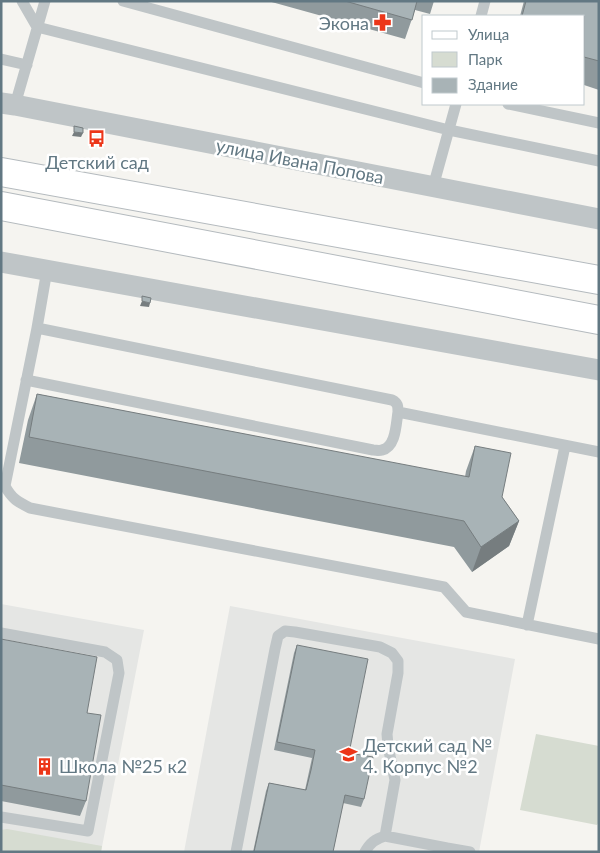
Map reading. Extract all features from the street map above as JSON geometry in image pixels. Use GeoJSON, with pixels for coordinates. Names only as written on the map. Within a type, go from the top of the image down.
{"type":"FeatureCollection","features":[{"type":"Feature","properties":{"kind":"main road"},"geometry":{"type":"LineString","coordinates":[[1,172],[599,280]]}},
{"type":"Feature","properties":{"kind":"main road"},"geometry":{"type":"LineString","coordinates":[[1,206],[599,320]]}},
{"type":"Feature","properties":{"kind":"street","name":"улица Ивана Попова"},"geometry":{"type":"LineString","coordinates":[[8,104],[599,219]]}},
{"type":"Feature","properties":{"kind":"street"},"geometry":{"type":"LineString","coordinates":[[1,262],[599,370]]}},
{"type":"Feature","properties":{"kind":"lane"},"geometry":{"type":"LineString","coordinates":[[22,1],[37,27],[449,130],[599,161]]}},
{"type":"Feature","properties":{"kind":"lane"},"geometry":{"type":"LineString","coordinates":[[8,104],[26,65],[45,1]]}},
{"type":"Feature","properties":{"kind":"lane"},"geometry":{"type":"LineString","coordinates":[[123,1],[422,82]]}},
{"type":"Feature","properties":{"kind":"lane"},"geometry":{"type":"LineString","coordinates":[[481,15],[485,1]]}},
{"type":"Feature","properties":{"kind":"lane"},"geometry":{"type":"LineString","coordinates":[[1,58],[26,65]]}},
{"type":"Feature","properties":{"kind":"lane"},"geometry":{"type":"LineString","coordinates":[[433,187],[456,105]]}},
{"type":"Feature","properties":{"kind":"lane"},"geometry":{"type":"LineString","coordinates":[[513,105],[599,123]]}},
{"type":"Feature","properties":{"kind":"lane"},"geometry":{"type":"LineString","coordinates":[[47,270],[5,486],[9,494],[17,502],[30,508],[444,587],[466,612],[599,639]]}},
{"type":"Feature","properties":{"kind":"lane"},"geometry":{"type":"LineString","coordinates":[[26,380],[374,450],[382,450],[392,442],[398,406],[392,400],[37,328]]}},
{"type":"Feature","properties":{"kind":"lane"},"geometry":{"type":"LineString","coordinates":[[398,412],[599,452]]}},
{"type":"Feature","properties":{"kind":"lane"},"geometry":{"type":"LineString","coordinates":[[527,625],[565,446]]}},
{"type":"Feature","properties":{"kind":"lane"},"geometry":{"type":"LineString","coordinates":[[236,852],[274,649],[278,636],[285,631],[380,647],[392,653],[398,661],[398,673],[387,734],[395,780],[385,836]]}},
{"type":"Feature","properties":{"kind":"lane"},"geometry":{"type":"LineString","coordinates":[[1,633],[106,652],[116,660],[119,673],[88,831],[1,817]]}},
{"type":"Feature","properties":{"kind":"lane"},"geometry":{"type":"LineString","coordinates":[[365,852],[369,844],[385,836],[447,850],[470,852]]}},
{"type":"Feature","properties":{"kind":"shaded area"},"geometry":{"type":"Polygon","coordinates":[[[1,604],[144,630],[101,852],[1,852],[1,604]]]}},
{"type":"Feature","properties":{"kind":"shaded area","name":"Детский сад № 4. Корпус №2"},"geometry":{"type":"Polygon","coordinates":[[[230,606],[515,659],[479,852],[184,852],[230,606]]]}},
{"type":"Feature","properties":{"kind":"green space"},"geometry":{"type":"Polygon","coordinates":[[[536,734],[599,746],[599,822],[597,825],[520,810],[536,734]]]}},
{"type":"Feature","properties":{"kind":"green space"},"geometry":{"type":"Polygon","coordinates":[[[7,829],[102,846],[101,852],[1,852],[1,830],[7,829]]]}},
{"type":"Feature","properties":{"kind":"building"},"geometry":{"type":"Polygon","coordinates":[[[345,1],[417,1],[412,20],[345,1]]]}},
{"type":"Feature","properties":{"kind":"building"},"geometry":{"type":"Polygon","coordinates":[[[526,1],[599,1],[599,61],[585,57],[585,15],[522,15],[526,1]]]}},
{"type":"Feature","properties":{"kind":"building"},"geometry":{"type":"Polygon","coordinates":[[[74,126],[83,128],[83,133],[74,132],[74,126]]]}},
{"type":"Feature","properties":{"kind":"building"},"geometry":{"type":"Polygon","coordinates":[[[142,296],[151,298],[150,303],[142,301],[142,296]]]}},
{"type":"Feature","properties":{"kind":"building"},"geometry":{"type":"Polygon","coordinates":[[[37,394],[469,477],[475,446],[511,453],[502,497],[519,521],[481,547],[464,521],[29,437],[37,394]]]}},
{"type":"Feature","properties":{"kind":"building","name":"Школа №25 к2"},"geometry":{"type":"Polygon","coordinates":[[[1,639],[97,657],[87,713],[101,715],[86,801],[1,785],[1,639]]]}},
{"type":"Feature","properties":{"kind":"building"},"geometry":{"type":"Polygon","coordinates":[[[297,645],[368,659],[349,753],[373,757],[364,799],[345,795],[333,852],[254,852],[269,783],[306,790],[311,770],[315,750],[277,742],[297,645]]]}},
{"type":"Feature","properties":{"kind":"place","name":"Экона"},"geometry":{"type":"Point","coordinates":[383,23]}},
{"type":"Feature","properties":{"kind":"place","name":"Детский сад"},"geometry":{"type":"Point","coordinates":[97,139]}},
{"type":"Feature","properties":{"kind":"place","name":"Детский сад № 4. Корпус №2"},"geometry":{"type":"Point","coordinates":[349,755]}},
{"type":"Feature","properties":{"kind":"place","name":"Школа №25 к2"},"geometry":{"type":"Point","coordinates":[45,766]}}]}
